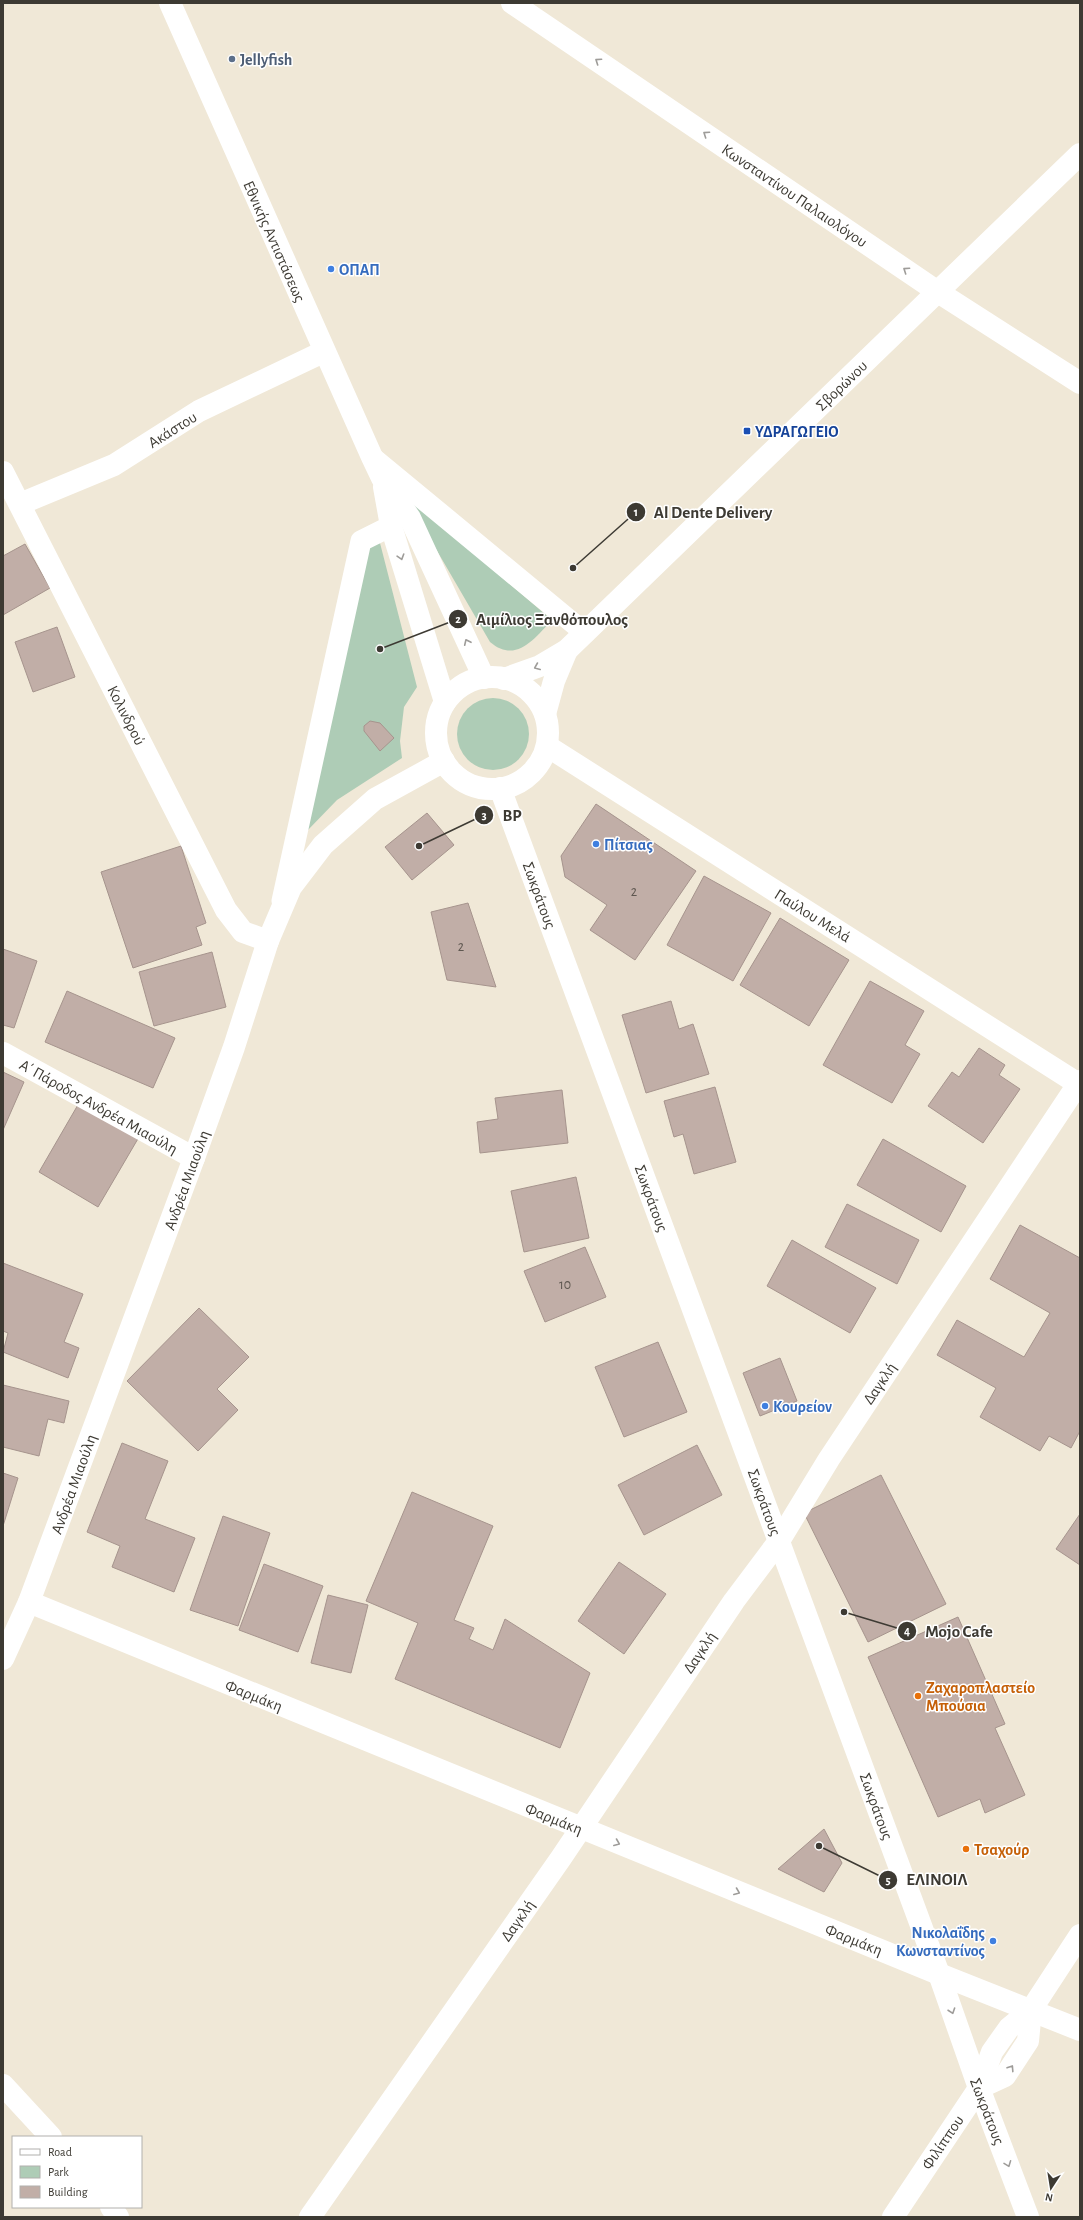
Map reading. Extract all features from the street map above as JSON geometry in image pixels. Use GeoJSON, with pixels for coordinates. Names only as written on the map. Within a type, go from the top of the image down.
{"type":"FeatureCollection","features":[{"type":"Feature","properties":{"kind":"street","name":"Εθνικής Αντιστάσεως"},"geometry":{"type":"LineString","coordinates":[[170,3],[323,352],[382,478]]}},
{"type":"Feature","properties":{"kind":"street","name":"Κωνσταντίνου Παλαιολόγου"},"geometry":{"type":"LineString","coordinates":[[512,3],[938,292],[1080,384]]}},
{"type":"Feature","properties":{"kind":"street","name":"Σβορώνου"},"geometry":{"type":"LineString","coordinates":[[567,650],[1080,154]]}},
{"type":"Feature","properties":{"kind":"street","name":"Ακάστου"},"geometry":{"type":"LineString","coordinates":[[20,504],[114,465],[199,411],[323,352]]}},
{"type":"Feature","properties":{"kind":"street"},"geometry":{"type":"LineString","coordinates":[[372,457],[585,633]]}},
{"type":"Feature","properties":{"kind":"street","name":"Κολινδρού"},"geometry":{"type":"LineString","coordinates":[[3,472],[226,910],[243,932],[268,941]]}},
{"type":"Feature","properties":{"kind":"street"},"geometry":{"type":"LineString","coordinates":[[382,478],[391,526],[445,702]]}},
{"type":"Feature","properties":{"kind":"street"},"geometry":{"type":"LineString","coordinates":[[382,478],[410,518],[494,678]]}},
{"type":"Feature","properties":{"kind":"street"},"geometry":{"type":"LineString","coordinates":[[279,916],[361,541],[391,526]]}},
{"type":"Feature","properties":{"kind":"street"},"geometry":{"type":"LineString","coordinates":[[494,678],[514,681],[527,689],[538,701],[545,714],[548,730],[546,746],[540,761],[530,774],[516,783],[500,788],[484,788],[468,783],[454,774],[444,761],[438,747],[436,732],[439,716],[445,702],[455,691],[469,682],[494,678],[540,666],[567,650]]}},
{"type":"Feature","properties":{"kind":"street"},"geometry":{"type":"LineString","coordinates":[[545,714],[554,681],[567,650]]}},
{"type":"Feature","properties":{"kind":"street","name":"Παύλου Μελά"},"geometry":{"type":"LineString","coordinates":[[546,746],[1080,1083]]}},
{"type":"Feature","properties":{"kind":"street","name":"Ανδρέα Μιαούλη"},"geometry":{"type":"LineString","coordinates":[[3,1659],[29,1602],[194,1158],[268,941],[292,887],[323,845],[375,799],[444,761]]}},
{"type":"Feature","properties":{"kind":"street","name":"Σωκράτους"},"geometry":{"type":"LineString","coordinates":[[500,788],[939,1974],[979,2088],[1028,2217]]}},
{"type":"Feature","properties":{"kind":"street","name":"Α΄ Πάροδος Ανδρέα Μιαούλη"},"geometry":{"type":"LineString","coordinates":[[3,1053],[194,1158]]}},
{"type":"Feature","properties":{"kind":"street","name":"Δαγκλή"},"geometry":{"type":"LineString","coordinates":[[310,2217],[580,1829],[734,1601],[779,1541],[829,1459],[1080,1083]]}},
{"type":"Feature","properties":{"kind":"street","name":"Φαρμάκη"},"geometry":{"type":"LineString","coordinates":[[29,1602],[580,1829],[1080,2030]]}},
{"type":"Feature","properties":{"kind":"street"},"geometry":{"type":"LineString","coordinates":[[979,2088],[1005,2076],[1009,2070],[1028,2041],[1031,2010],[1080,1935]]}},
{"type":"Feature","properties":{"kind":"street"},"geometry":{"type":"LineString","coordinates":[[3,2085],[50,2136]]}},
{"type":"Feature","properties":{"kind":"street","name":"Φιλίππου"},"geometry":{"type":"LineString","coordinates":[[893,2217],[979,2088]]}},
{"type":"Feature","properties":{"kind":"street"},"geometry":{"type":"LineString","coordinates":[[112,2208],[118,2217]]}},
{"type":"Feature","properties":{"kind":"green space"},"geometry":{"type":"Polygon","coordinates":[[[404,494],[552,620],[538,635],[524,646],[516,650],[508,651],[499,648],[490,642],[404,494]]]}},
{"type":"Feature","properties":{"kind":"green space"},"geometry":{"type":"Polygon","coordinates":[[[380,543],[417,687],[404,707],[400,741],[402,758],[337,800],[306,832],[365,549],[380,543]]]}},
{"type":"Feature","properties":{"kind":"green space"},"geometry":{"type":"Polygon","coordinates":[[[493,698],[513,704],[523,714],[529,734],[523,754],[513,764],[493,770],[473,764],[463,754],[457,734],[463,714],[473,704],[493,698]]]}},
{"type":"Feature","properties":{"kind":"building"},"geometry":{"type":"Polygon","coordinates":[[[25,544],[50,588],[3,615],[3,556],[25,544]]]}},
{"type":"Feature","properties":{"kind":"building"},"geometry":{"type":"Polygon","coordinates":[[[57,627],[75,677],[33,692],[15,642],[57,627]]]}},
{"type":"Feature","properties":{"kind":"building"},"geometry":{"type":"Polygon","coordinates":[[[370,721],[380,723],[394,738],[380,751],[364,731],[364,726],[370,721]]]}},
{"type":"Feature","properties":{"kind":"building"},"geometry":{"type":"Polygon","coordinates":[[[596,804],[696,871],[635,960],[590,930],[607,905],[565,877],[561,856],[596,804]]]}},
{"type":"Feature","properties":{"kind":"building"},"geometry":{"type":"Polygon","coordinates":[[[427,813],[454,845],[412,880],[385,847],[427,813]]]}},
{"type":"Feature","properties":{"kind":"building"},"geometry":{"type":"Polygon","coordinates":[[[181,846],[206,923],[196,927],[202,945],[133,968],[101,872],[181,846]]]}},
{"type":"Feature","properties":{"kind":"building"},"geometry":{"type":"Polygon","coordinates":[[[704,876],[771,913],[733,981],[667,945],[704,876]]]}},
{"type":"Feature","properties":{"kind":"building"},"geometry":{"type":"Polygon","coordinates":[[[468,903],[496,987],[447,980],[431,912],[468,903]]]}},
{"type":"Feature","properties":{"kind":"building"},"geometry":{"type":"Polygon","coordinates":[[[780,918],[849,960],[809,1026],[740,985],[780,918]]]}},
{"type":"Feature","properties":{"kind":"building"},"geometry":{"type":"Polygon","coordinates":[[[3,949],[37,961],[14,1028],[3,1025],[3,949]]]}},
{"type":"Feature","properties":{"kind":"building"},"geometry":{"type":"Polygon","coordinates":[[[212,952],[226,1007],[154,1026],[139,972],[212,952]]]}},
{"type":"Feature","properties":{"kind":"building"},"geometry":{"type":"Polygon","coordinates":[[[870,981],[924,1011],[905,1045],[920,1054],[892,1103],[823,1065],[870,981]]]}},
{"type":"Feature","properties":{"kind":"building"},"geometry":{"type":"Polygon","coordinates":[[[67,991],[175,1038],[153,1088],[45,1042],[67,991]]]}},
{"type":"Feature","properties":{"kind":"building"},"geometry":{"type":"Polygon","coordinates":[[[671,1001],[679,1029],[693,1024],[709,1074],[646,1093],[622,1015],[671,1001]]]}},
{"type":"Feature","properties":{"kind":"building"},"geometry":{"type":"Polygon","coordinates":[[[979,1048],[1005,1065],[999,1075],[1020,1089],[983,1143],[928,1106],[952,1072],[959,1077],[979,1048]]]}},
{"type":"Feature","properties":{"kind":"building"},"geometry":{"type":"Polygon","coordinates":[[[3,1072],[24,1082],[3,1130],[3,1072]]]}},
{"type":"Feature","properties":{"kind":"building"},"geometry":{"type":"Polygon","coordinates":[[[715,1087],[736,1162],[694,1174],[683,1134],[674,1137],[664,1101],[715,1087]]]}},
{"type":"Feature","properties":{"kind":"building"},"geometry":{"type":"Polygon","coordinates":[[[562,1090],[568,1143],[480,1153],[477,1122],[498,1119],[495,1098],[562,1090]]]}},
{"type":"Feature","properties":{"kind":"building"},"geometry":{"type":"Polygon","coordinates":[[[79,1103],[139,1137],[98,1207],[39,1172],[79,1103]]]}},
{"type":"Feature","properties":{"kind":"building"},"geometry":{"type":"Polygon","coordinates":[[[883,1139],[966,1186],[941,1232],[857,1185],[883,1139]]]}},
{"type":"Feature","properties":{"kind":"building"},"geometry":{"type":"Polygon","coordinates":[[[576,1177],[589,1238],[524,1252],[511,1191],[576,1177]]]}},
{"type":"Feature","properties":{"kind":"building"},"geometry":{"type":"Polygon","coordinates":[[[847,1204],[919,1240],[897,1284],[825,1247],[847,1204]]]}},
{"type":"Feature","properties":{"kind":"building"},"geometry":{"type":"Polygon","coordinates":[[[1020,1225],[1080,1258],[1080,1431],[1071,1448],[1049,1436],[1040,1451],[980,1417],[996,1388],[937,1355],[957,1320],[1024,1357],[1050,1313],[990,1279],[1020,1225]]]}},
{"type":"Feature","properties":{"kind":"building"},"geometry":{"type":"Polygon","coordinates":[[[792,1240],[876,1288],[850,1333],[767,1286],[792,1240]]]}},
{"type":"Feature","properties":{"kind":"building"},"geometry":{"type":"Polygon","coordinates":[[[585,1247],[606,1297],[545,1322],[524,1271],[585,1247]]]}},
{"type":"Feature","properties":{"kind":"building"},"geometry":{"type":"Polygon","coordinates":[[[3,1263],[83,1294],[64,1342],[79,1348],[68,1378],[3,1352],[8,1333],[3,1331],[3,1263]]]}},
{"type":"Feature","properties":{"kind":"building"},"geometry":{"type":"Polygon","coordinates":[[[199,1308],[249,1357],[217,1389],[238,1410],[198,1451],[127,1381],[199,1308]]]}},
{"type":"Feature","properties":{"kind":"building"},"geometry":{"type":"Polygon","coordinates":[[[658,1342],[687,1412],[624,1437],[595,1367],[658,1342]]]}},
{"type":"Feature","properties":{"kind":"building"},"geometry":{"type":"Polygon","coordinates":[[[780,1358],[797,1401],[760,1416],[743,1373],[780,1358]]]}},
{"type":"Feature","properties":{"kind":"building"},"geometry":{"type":"Polygon","coordinates":[[[3,1385],[69,1401],[64,1423],[48,1419],[39,1456],[3,1447],[3,1385]]]}},
{"type":"Feature","properties":{"kind":"building"},"geometry":{"type":"Polygon","coordinates":[[[122,1443],[168,1461],[145,1519],[195,1538],[174,1592],[112,1567],[120,1546],[87,1532],[122,1443]]]}},
{"type":"Feature","properties":{"kind":"building"},"geometry":{"type":"Polygon","coordinates":[[[697,1445],[722,1495],[644,1535],[618,1485],[697,1445]]]}},
{"type":"Feature","properties":{"kind":"building"},"geometry":{"type":"Polygon","coordinates":[[[3,1473],[18,1478],[3,1526],[3,1473]]]}},
{"type":"Feature","properties":{"kind":"building"},"geometry":{"type":"Polygon","coordinates":[[[881,1475],[946,1604],[868,1642],[804,1513],[881,1475]]]}},
{"type":"Feature","properties":{"kind":"building"},"geometry":{"type":"Polygon","coordinates":[[[412,1492],[493,1526],[454,1620],[474,1628],[469,1639],[493,1650],[505,1619],[590,1673],[560,1748],[395,1679],[418,1623],[366,1601],[412,1492]]]}},
{"type":"Feature","properties":{"kind":"building"},"geometry":{"type":"Polygon","coordinates":[[[1080,1514],[1080,1565],[1056,1549],[1080,1514]]]}},
{"type":"Feature","properties":{"kind":"building"},"geometry":{"type":"Polygon","coordinates":[[[223,1516],[270,1533],[238,1626],[190,1610],[223,1516]]]}},
{"type":"Feature","properties":{"kind":"building"},"geometry":{"type":"Polygon","coordinates":[[[619,1562],[666,1594],[624,1654],[578,1621],[619,1562]]]}},
{"type":"Feature","properties":{"kind":"building"},"geometry":{"type":"Polygon","coordinates":[[[264,1564],[323,1586],[298,1652],[239,1630],[264,1564]]]}},
{"type":"Feature","properties":{"kind":"building"},"geometry":{"type":"Polygon","coordinates":[[[328,1595],[368,1605],[351,1673],[311,1663],[328,1595]]]}},
{"type":"Feature","properties":{"kind":"building"},"geometry":{"type":"Polygon","coordinates":[[[958,1617],[1005,1724],[995,1728],[1025,1795],[985,1813],[980,1799],[938,1817],[868,1657],[958,1617]]]}},
{"type":"Feature","properties":{"kind":"building"},"geometry":{"type":"Polygon","coordinates":[[[824,1829],[842,1863],[824,1892],[778,1869],[824,1829]]]}},
{"type":"Feature","properties":{"kind":"place","name":"Jellyfish"},"geometry":{"type":"Point","coordinates":[232,59]}},
{"type":"Feature","properties":{"kind":"place","name":"ΟΠΑΠ"},"geometry":{"type":"Point","coordinates":[331,269]}},
{"type":"Feature","properties":{"kind":"place","name":"ΥΔΡΑΓΩΓΕΙΟ"},"geometry":{"type":"Point","coordinates":[747,431]}},
{"type":"Feature","properties":{"kind":"place","name":"Al Dente Delivery"},"geometry":{"type":"Point","coordinates":[573,568]}},
{"type":"Feature","properties":{"kind":"place","name":"Αιμίλιος Ξανθόπουλος"},"geometry":{"type":"Point","coordinates":[380,649]}},
{"type":"Feature","properties":{"kind":"place","name":"Πίτσιας"},"geometry":{"type":"Point","coordinates":[596,844]}},
{"type":"Feature","properties":{"kind":"place","name":"BP"},"geometry":{"type":"Point","coordinates":[419,846]}},
{"type":"Feature","properties":{"kind":"place","name":"Κουρείον"},"geometry":{"type":"Point","coordinates":[765,1406]}},
{"type":"Feature","properties":{"kind":"place","name":"Mojo Cafe"},"geometry":{"type":"Point","coordinates":[844,1612]}},
{"type":"Feature","properties":{"kind":"place","name":"Ζαχαροπλαστείο Μπούσια"},"geometry":{"type":"Point","coordinates":[918,1696]}},
{"type":"Feature","properties":{"kind":"place","name":"ΕΛΙΝΟΙΛ"},"geometry":{"type":"Point","coordinates":[819,1846]}},
{"type":"Feature","properties":{"kind":"place","name":"Τσαχούρ"},"geometry":{"type":"Point","coordinates":[966,1849]}},
{"type":"Feature","properties":{"kind":"place","name":"Νικολαΐδης Κωνσταντίνος"},"geometry":{"type":"Point","coordinates":[993,1941]}}]}
